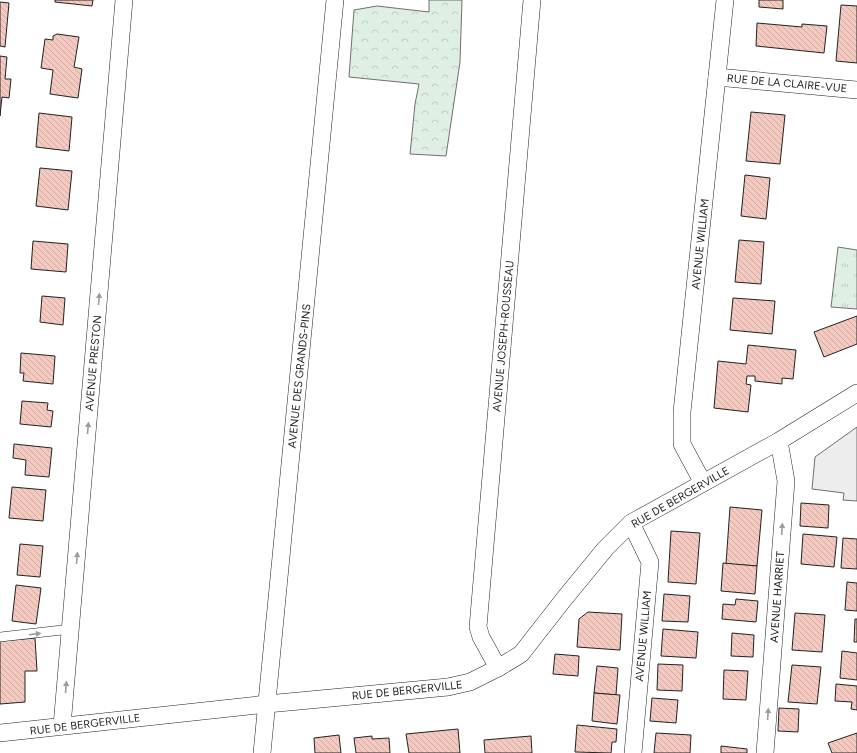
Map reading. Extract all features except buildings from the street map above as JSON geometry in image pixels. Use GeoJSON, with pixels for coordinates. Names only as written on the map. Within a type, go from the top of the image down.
{"type":"FeatureCollection","features":[{"type":"Feature","properties":{"kind":"street","name":"AVENUE PRESTON"},"geometry":{"type":"LineString","coordinates":[[62,726],[124,0]]}},
{"type":"Feature","properties":{"kind":"street","name":"AVENUE DES GRANDS-PINS"},"geometry":{"type":"LineString","coordinates":[[262,753],[335,0]]}},
{"type":"Feature","properties":{"kind":"street","name":"AVENUE JOSEPH-ROUSSEAU"},"geometry":{"type":"LineString","coordinates":[[498,668],[481,637],[478,627],[532,0]]}},
{"type":"Feature","properties":{"kind":"street","name":"AVENUE WILLIAM"},"geometry":{"type":"LineString","coordinates":[[703,483],[682,444],[682,412],[725,0]]}},
{"type":"Feature","properties":{"kind":"street","name":"RUE DE LA CLAIRE-VUE"},"geometry":{"type":"LineString","coordinates":[[717,77],[857,90]]}},
{"type":"Feature","properties":{"kind":"street","name":"RUE DE BERGERVILLE"},"geometry":{"type":"LineString","coordinates":[[0,733],[267,704],[448,687],[470,682],[498,668],[521,654],[596,560],[631,523],[779,441],[857,393]]}},
{"type":"Feature","properties":{"kind":"street","name":"AVENUE HARRIET"},"geometry":{"type":"LineString","coordinates":[[765,753],[786,481],[779,441]]}},
{"type":"Feature","properties":{"kind":"street","name":"AVENUE WILLIAM"},"geometry":{"type":"LineString","coordinates":[[631,523],[650,562],[633,753]]}},
{"type":"Feature","properties":{"kind":"lane"},"geometry":{"type":"LineString","coordinates":[[0,637],[71,629]]}},
{"type":"Feature","properties":{"kind":"green space"},"geometry":{"type":"Polygon","coordinates":[[[429,0],[462,0],[460,62],[446,156],[410,154],[415,104],[419,84],[349,77],[354,10],[377,6],[429,12],[429,0]]]}},
{"type":"Feature","properties":{"kind":"green space"},"geometry":{"type":"Polygon","coordinates":[[[838,247],[857,250],[857,309],[831,307],[838,247]]]}},
{"type":"Feature","properties":{"kind":"shaded area"},"geometry":{"type":"Polygon","coordinates":[[[857,427],[857,501],[843,500],[844,493],[812,489],[815,457],[857,427]]]}}]}
